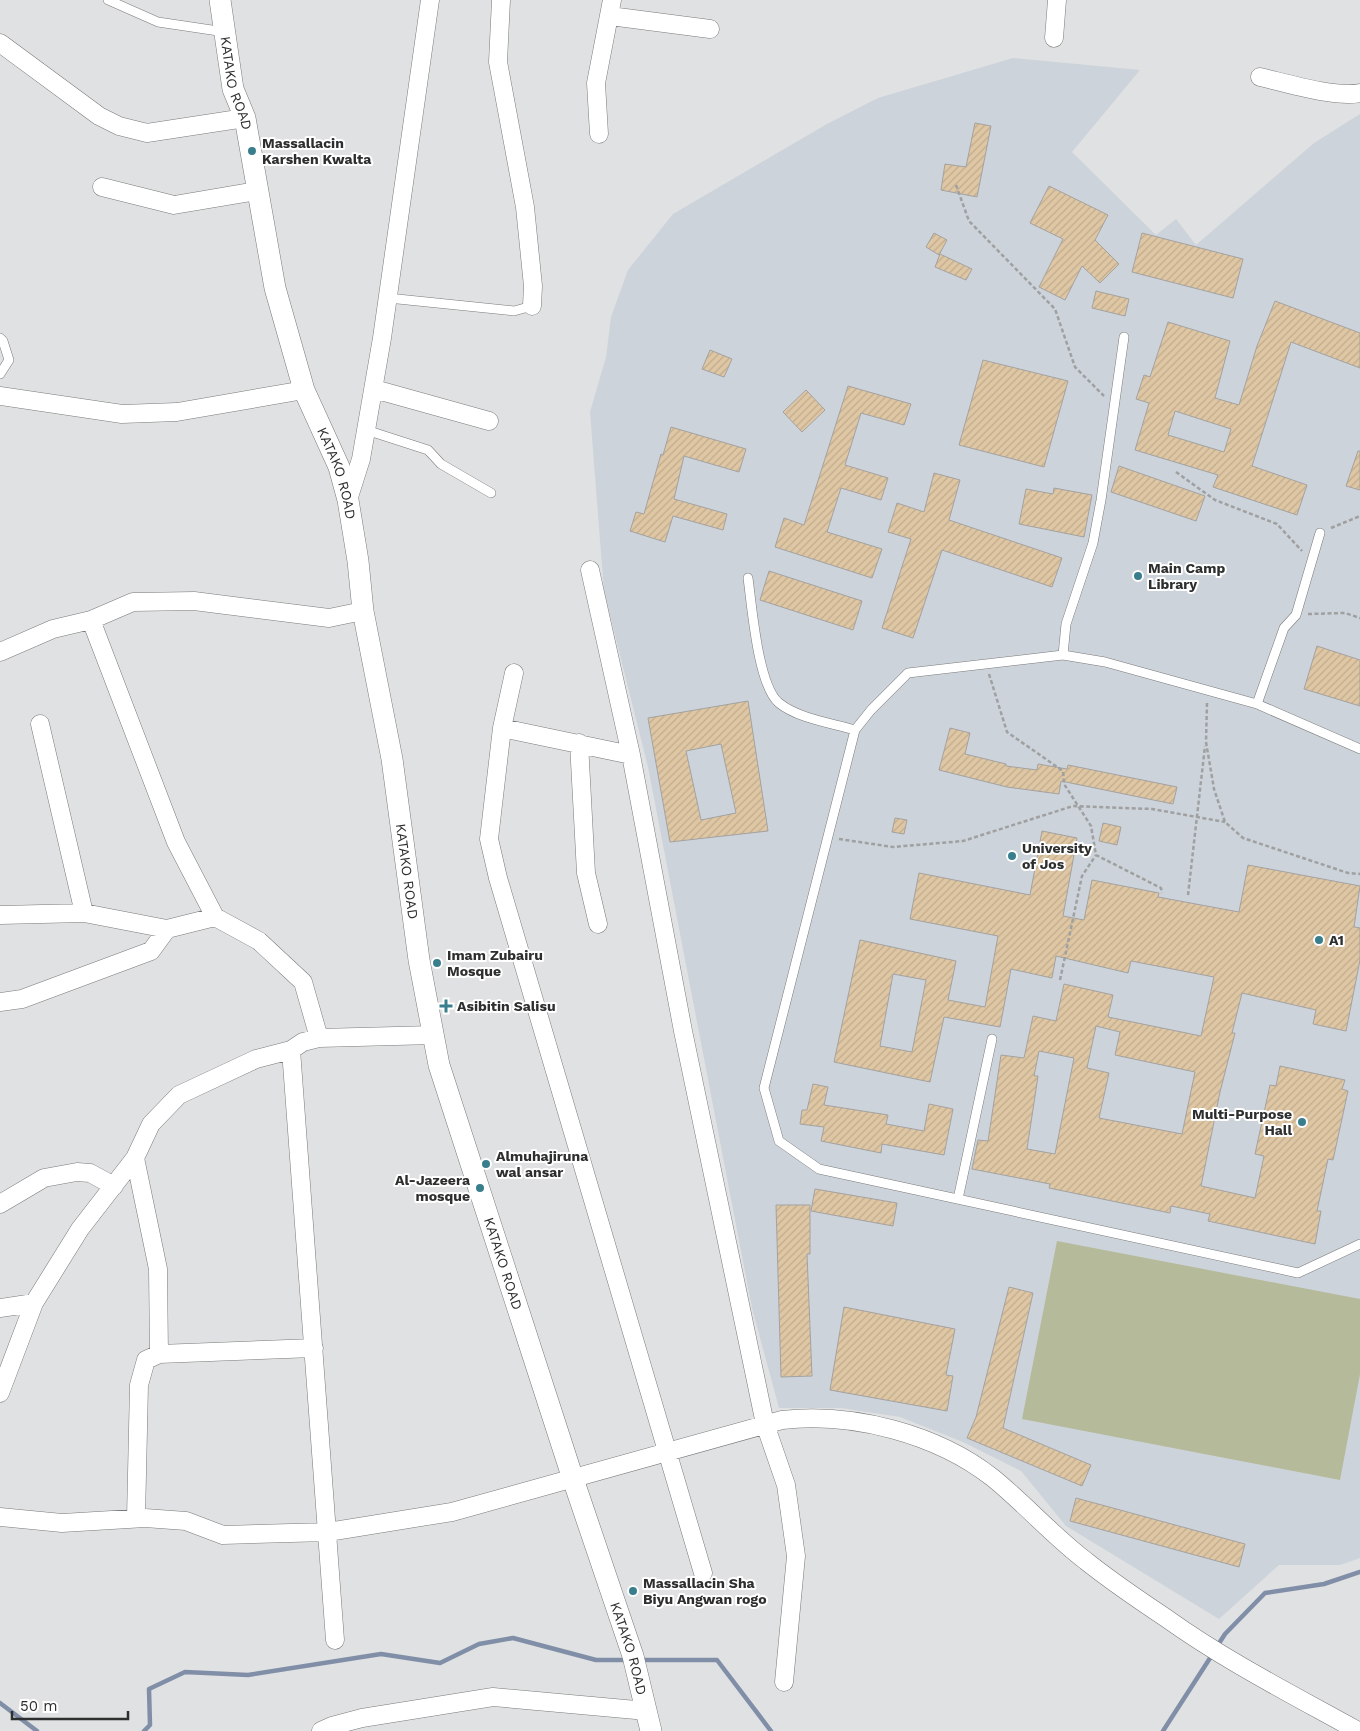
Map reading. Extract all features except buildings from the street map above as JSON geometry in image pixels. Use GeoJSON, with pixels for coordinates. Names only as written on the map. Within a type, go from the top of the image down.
{"type":"FeatureCollection","features":[{"type":"Feature","properties":{"kind":"street","name":"KATAKO ROAD"},"geometry":{"type":"LineString","coordinates":[[220,0],[234,89],[244,118],[275,288],[304,390],[339,467],[348,500],[358,561],[363,612],[392,759],[420,960],[439,1065],[633,1656],[649,1721]]}},
{"type":"Feature","properties":{"kind":"street"},"geometry":{"type":"LineString","coordinates":[[348,500],[361,459],[374,389],[430,0]]}},
{"type":"Feature","properties":{"kind":"street"},"geometry":{"type":"LineString","coordinates":[[501,0],[498,62],[525,207],[533,286],[532,306]]}},
{"type":"Feature","properties":{"kind":"street"},"geometry":{"type":"LineString","coordinates":[[1054,38],[1057,0]]}},
{"type":"Feature","properties":{"kind":"street"},"geometry":{"type":"LineString","coordinates":[[600,134],[596,83],[611,8],[710,29]]}},
{"type":"Feature","properties":{"kind":"street"},"geometry":{"type":"LineString","coordinates":[[0,43],[99,116],[119,126],[147,133],[244,118]]}},
{"type":"Feature","properties":{"kind":"street"},"geometry":{"type":"LineString","coordinates":[[1260,77],[1323,90],[1352,94],[1360,93]]}},
{"type":"Feature","properties":{"kind":"street"},"geometry":{"type":"LineString","coordinates":[[102,187],[174,205],[256,191]]}},
{"type":"Feature","properties":{"kind":"street"},"geometry":{"type":"LineString","coordinates":[[374,389],[489,421]]}},
{"type":"Feature","properties":{"kind":"street"},"geometry":{"type":"LineString","coordinates":[[0,396],[122,414],[177,412],[304,390]]}},
{"type":"Feature","properties":{"kind":"street"},"geometry":{"type":"LineString","coordinates":[[590,570],[631,755],[682,1031],[765,1424],[786,1485],[796,1556],[784,1682]]}},
{"type":"Feature","properties":{"kind":"street"},"geometry":{"type":"LineString","coordinates":[[0,652],[53,629],[91,620],[134,602],[194,601],[329,618],[363,612]]}},
{"type":"Feature","properties":{"kind":"street"},"geometry":{"type":"LineString","coordinates":[[91,620],[176,842],[215,917],[259,941],[303,982],[319,1038]]}},
{"type":"Feature","properties":{"kind":"street"},"geometry":{"type":"LineString","coordinates":[[514,674],[502,728],[488,839],[703,1573]]}},
{"type":"Feature","properties":{"kind":"street"},"geometry":{"type":"LineString","coordinates":[[40,724],[84,913]]}},
{"type":"Feature","properties":{"kind":"street"},"geometry":{"type":"LineString","coordinates":[[502,728],[631,755]]}},
{"type":"Feature","properties":{"kind":"street"},"geometry":{"type":"LineString","coordinates":[[579,743],[586,873],[598,924]]}},
{"type":"Feature","properties":{"kind":"street"},"geometry":{"type":"LineString","coordinates":[[0,915],[84,913],[167,929],[215,917]]}},
{"type":"Feature","properties":{"kind":"street"},"geometry":{"type":"LineString","coordinates":[[0,1002],[22,999],[151,951],[167,929]]}},
{"type":"Feature","properties":{"kind":"street"},"geometry":{"type":"LineString","coordinates":[[0,1393],[34,1303],[80,1229],[135,1158],[151,1124],[179,1094],[256,1059],[291,1050],[303,1042],[319,1038],[434,1036]]}},
{"type":"Feature","properties":{"kind":"street"},"geometry":{"type":"LineString","coordinates":[[291,1050],[335,1640]]}},
{"type":"Feature","properties":{"kind":"street"},"geometry":{"type":"LineString","coordinates":[[135,1158],[158,1269],[158,1354]]}},
{"type":"Feature","properties":{"kind":"street"},"geometry":{"type":"LineString","coordinates":[[0,1204],[44,1178],[77,1172],[90,1173],[114,1186]]}},
{"type":"Feature","properties":{"kind":"street"},"geometry":{"type":"LineString","coordinates":[[0,1308],[34,1303]]}},
{"type":"Feature","properties":{"kind":"street"},"geometry":{"type":"LineString","coordinates":[[136,1518],[139,1385],[146,1360],[158,1354],[314,1348]]}},
{"type":"Feature","properties":{"kind":"street"},"geometry":{"type":"LineString","coordinates":[[0,1517],[62,1523],[136,1518],[186,1521],[223,1534],[328,1532],[452,1512],[765,1424],[798,1419],[867,1425],[916,1437],[959,1457],[993,1478],[1085,1561],[1167,1620],[1230,1660],[1358,1731]]}},
{"type":"Feature","properties":{"kind":"street"},"geometry":{"type":"LineString","coordinates":[[321,1731],[362,1718],[493,1697],[649,1721]]}},
{"type":"Feature","properties":{"kind":"lane"},"geometry":{"type":"LineString","coordinates":[[108,0],[158,22],[225,32]]}},
{"type":"Feature","properties":{"kind":"lane"},"geometry":{"type":"LineString","coordinates":[[388,298],[514,311],[532,306]]}},
{"type":"Feature","properties":{"kind":"lane"},"geometry":{"type":"LineString","coordinates":[[1063,655],[1066,624],[1093,543],[1101,500],[1124,337]]}},
{"type":"Feature","properties":{"kind":"lane"},"geometry":{"type":"LineString","coordinates":[[0,338],[3,341],[9,360],[0,374]]}},
{"type":"Feature","properties":{"kind":"lane"},"geometry":{"type":"LineString","coordinates":[[366,430],[428,450],[441,464],[491,493]]}},
{"type":"Feature","properties":{"kind":"lane"},"geometry":{"type":"LineString","coordinates":[[1257,704],[1284,628],[1296,615],[1320,533]]}},
{"type":"Feature","properties":{"kind":"lane"},"geometry":{"type":"LineString","coordinates":[[748,578],[767,688],[779,703],[800,714],[855,730]]}},
{"type":"Feature","properties":{"kind":"lane"},"geometry":{"type":"LineString","coordinates":[[1360,749],[1257,704],[1105,662],[1063,655],[908,673],[871,710],[855,730],[764,1088],[779,1142],[819,1170],[1298,1273],[1360,1244]]}},
{"type":"Feature","properties":{"kind":"lane"},"geometry":{"type":"LineString","coordinates":[[958,1199],[992,1039]]}},
{"type":"Feature","properties":{"kind":"path"},"geometry":{"type":"LineString","coordinates":[[956,185],[969,221],[1055,309],[1075,367],[1114,406]]}},
{"type":"Feature","properties":{"kind":"path"},"geometry":{"type":"LineString","coordinates":[[1176,472],[1215,500],[1277,524],[1312,561]]}},
{"type":"Feature","properties":{"kind":"path"},"geometry":{"type":"LineString","coordinates":[[1320,533],[1360,516]]}},
{"type":"Feature","properties":{"kind":"path"},"geometry":{"type":"LineString","coordinates":[[1296,615],[1345,612],[1360,618]]}},
{"type":"Feature","properties":{"kind":"path"},"geometry":{"type":"LineString","coordinates":[[986,663],[1007,732],[1063,771],[1064,784],[1071,792],[1077,806],[1091,826],[1096,856],[1082,876],[1060,980]]}},
{"type":"Feature","properties":{"kind":"path"},"geometry":{"type":"LineString","coordinates":[[1188,895],[1195,816],[1206,742],[1208,690]]}},
{"type":"Feature","properties":{"kind":"path"},"geometry":{"type":"LineString","coordinates":[[1206,742],[1214,789],[1225,822],[1243,838],[1348,872],[1360,874]]}},
{"type":"Feature","properties":{"kind":"path"},"geometry":{"type":"LineString","coordinates":[[828,838],[892,847],[963,841],[1077,806],[1152,809],[1225,822]]}},
{"type":"Feature","properties":{"kind":"path"},"geometry":{"type":"LineString","coordinates":[[1096,856],[1161,888],[1162,893]]}},
{"type":"Feature","properties":{"kind":"shaded area","name":"University of Jos"},"geometry":{"type":"Polygon","coordinates":[[[1013,58],[1140,70],[1072,152],[1156,235],[1176,219],[1196,245],[1314,143],[1360,114],[1360,1558],[1340,1565],[1279,1565],[1219,1619],[1066,1526],[1021,1471],[963,1442],[900,1417],[841,1408],[779,1408],[752,1308],[648,767],[604,591],[590,412],[606,357],[611,317],[628,270],[673,214],[827,124],[878,98],[1013,58]]]}},
{"type":"Feature","properties":{"kind":"green space"},"geometry":{"type":"Polygon","coordinates":[[[1057,1241],[1360,1299],[1360,1374],[1340,1480],[1022,1419],[1057,1241]]]}},
{"type":"Feature","properties":{"kind":"waterway"},"geometry":{"type":"LineString","coordinates":[[1216,1648],[1225,1634],[1265,1593],[1324,1584],[1360,1572]]}},
{"type":"Feature","properties":{"kind":"waterway"},"geometry":{"type":"LineString","coordinates":[[144,1731],[150,1725],[149,1689],[185,1672],[248,1675],[381,1654],[440,1663],[479,1644],[513,1638],[596,1660],[627,1660]]}},
{"type":"Feature","properties":{"kind":"waterway"},"geometry":{"type":"LineString","coordinates":[[1163,1731],[1212,1655]]}},
{"type":"Feature","properties":{"kind":"waterway"},"geometry":{"type":"LineString","coordinates":[[640,1660],[717,1660],[771,1731]]}},
{"type":"Feature","properties":{"kind":"waterway"},"geometry":{"type":"LineString","coordinates":[[0,1703],[37,1731]]}},
{"type":"Feature","properties":{"kind":"place","name":"Massallacin Karshen Kwalta"},"geometry":{"type":"Point","coordinates":[252,151]}},
{"type":"Feature","properties":{"kind":"place","name":"Main Camp Library"},"geometry":{"type":"Point","coordinates":[1138,576]}},
{"type":"Feature","properties":{"kind":"place","name":"University of Jos"},"geometry":{"type":"Point","coordinates":[1012,856]}},
{"type":"Feature","properties":{"kind":"place","name":"A1"},"geometry":{"type":"Point","coordinates":[1319,940]}},
{"type":"Feature","properties":{"kind":"place","name":"Imam Zubairu Mosque"},"geometry":{"type":"Point","coordinates":[437,963]}},
{"type":"Feature","properties":{"kind":"place","name":"Asibitin Salisu"},"geometry":{"type":"Point","coordinates":[446,1006]}},
{"type":"Feature","properties":{"kind":"place","name":"Multi-Purpose Hall"},"geometry":{"type":"Point","coordinates":[1302,1122]}},
{"type":"Feature","properties":{"kind":"place","name":"Almuhajiruna wal ansar"},"geometry":{"type":"Point","coordinates":[486,1164]}},
{"type":"Feature","properties":{"kind":"place","name":"Al-Jazeera mosque"},"geometry":{"type":"Point","coordinates":[480,1188]}},
{"type":"Feature","properties":{"kind":"place","name":"Massallacin Sha Biyu Angwan rogo"},"geometry":{"type":"Point","coordinates":[633,1591]}}]}
